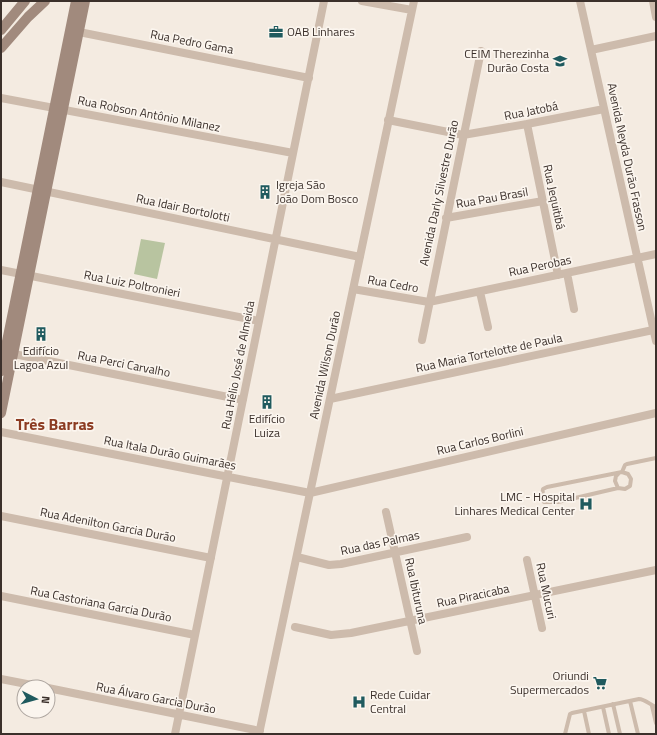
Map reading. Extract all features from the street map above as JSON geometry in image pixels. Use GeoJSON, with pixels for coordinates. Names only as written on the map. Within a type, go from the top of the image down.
{"type":"FeatureCollection","features":[{"type":"Feature","properties":{"kind":"main road"},"geometry":{"type":"LineString","coordinates":[[1,30],[6,18],[25,1]]}},
{"type":"Feature","properties":{"kind":"main road"},"geometry":{"type":"LineString","coordinates":[[1,48],[28,17],[45,1]]}},
{"type":"Feature","properties":{"kind":"main road"},"geometry":{"type":"LineString","coordinates":[[1,371],[25,275],[74,31],[76,1]]}},
{"type":"Feature","properties":{"kind":"main road"},"geometry":{"type":"LineString","coordinates":[[74,31],[85,1]]}},
{"type":"Feature","properties":{"kind":"main road"},"geometry":{"type":"LineString","coordinates":[[1,413],[6,353]]}},
{"type":"Feature","properties":{"kind":"street","name":"Rua Hélio José de Almeida"},"geometry":{"type":"LineString","coordinates":[[175,734],[324,1]]}},
{"type":"Feature","properties":{"kind":"street"},"geometry":{"type":"LineString","coordinates":[[362,1],[412,10]]}},
{"type":"Feature","properties":{"kind":"street","name":"Avenida Wilson Durão"},"geometry":{"type":"LineString","coordinates":[[260,732],[414,1]]}},
{"type":"Feature","properties":{"kind":"street","name":"Avenida Neyda Durão Frasson"},"geometry":{"type":"LineString","coordinates":[[580,1],[656,341]]}},
{"type":"Feature","properties":{"kind":"street"},"geometry":{"type":"LineString","coordinates":[[653,1],[656,17]]}},
{"type":"Feature","properties":{"kind":"street","name":"Rua Pedro Gama"},"geometry":{"type":"LineString","coordinates":[[74,31],[309,78]]}},
{"type":"Feature","properties":{"kind":"street"},"geometry":{"type":"LineString","coordinates":[[591,50],[656,36]]}},
{"type":"Feature","properties":{"kind":"street","name":"Avenida Darly Silvestre Durão"},"geometry":{"type":"LineString","coordinates":[[422,340],[481,51]]}},
{"type":"Feature","properties":{"kind":"street","name":"Rua Robson Antônio Milanez"},"geometry":{"type":"LineString","coordinates":[[1,98],[293,153]]}},
{"type":"Feature","properties":{"kind":"street","name":"Rua Jatobá"},"geometry":{"type":"LineString","coordinates":[[463,135],[604,109]]}},
{"type":"Feature","properties":{"kind":"street"},"geometry":{"type":"LineString","coordinates":[[388,120],[463,135]]}},
{"type":"Feature","properties":{"kind":"street","name":"Rua Jequitibá"},"geometry":{"type":"LineString","coordinates":[[527,124],[558,275]]}},
{"type":"Feature","properties":{"kind":"street","name":"Rua Idair Bortolotti"},"geometry":{"type":"LineString","coordinates":[[1,182],[360,257]]}},
{"type":"Feature","properties":{"kind":"street","name":"Rua Pau Brasil"},"geometry":{"type":"LineString","coordinates":[[446,218],[543,201]]}},
{"type":"Feature","properties":{"kind":"street","name":"Rua Perobas"},"geometry":{"type":"LineString","coordinates":[[429,302],[656,254]]}},
{"type":"Feature","properties":{"kind":"street","name":"Rua Luiz Poltronieri"},"geometry":{"type":"LineString","coordinates":[[1,270],[259,321]]}},
{"type":"Feature","properties":{"kind":"street"},"geometry":{"type":"LineString","coordinates":[[567,273],[574,309]]}},
{"type":"Feature","properties":{"kind":"street","name":"Rua Cedro"},"geometry":{"type":"LineString","coordinates":[[353,289],[429,302]]}},
{"type":"Feature","properties":{"kind":"street"},"geometry":{"type":"LineString","coordinates":[[480,292],[488,327]]}},
{"type":"Feature","properties":{"kind":"street","name":"Rua Maria Tortelotte de Paula"},"geometry":{"type":"LineString","coordinates":[[330,399],[653,330]]}},
{"type":"Feature","properties":{"kind":"street","name":"Rua Perci Carvalho"},"geometry":{"type":"LineString","coordinates":[[6,353],[243,400]]}},
{"type":"Feature","properties":{"kind":"street","name":"Rua Carlos Borlini"},"geometry":{"type":"LineString","coordinates":[[310,493],[656,413]]}},
{"type":"Feature","properties":{"kind":"street","name":"Rua Itala Durão Guimarães"},"geometry":{"type":"LineString","coordinates":[[1,432],[310,493]]}},
{"type":"Feature","properties":{"kind":"street","name":"Rua Ibituruna"},"geometry":{"type":"LineString","coordinates":[[386,512],[417,651]]}},
{"type":"Feature","properties":{"kind":"street","name":"Rua Adenilton Garcia Durão"},"geometry":{"type":"LineString","coordinates":[[1,516],[211,558]]}},
{"type":"Feature","properties":{"kind":"street","name":"Rua das Palmas"},"geometry":{"type":"LineString","coordinates":[[296,557],[329,565],[341,564],[468,537]]}},
{"type":"Feature","properties":{"kind":"street","name":"Rua Mucuri"},"geometry":{"type":"LineString","coordinates":[[527,560],[542,628]]}},
{"type":"Feature","properties":{"kind":"street","name":"Rua Piracicaba"},"geometry":{"type":"LineString","coordinates":[[295,627],[331,635],[351,633],[656,570]]}},
{"type":"Feature","properties":{"kind":"street","name":"Rua Castoriana Garcia Durão"},"geometry":{"type":"LineString","coordinates":[[1,596],[195,635]]}},
{"type":"Feature","properties":{"kind":"street"},"geometry":{"type":"LineString","coordinates":[[1,679],[16,682]]}},
{"type":"Feature","properties":{"kind":"street","name":"Rua Álvaro Garcia Durão"},"geometry":{"type":"LineString","coordinates":[[56,690],[260,732]]}},
{"type":"Feature","properties":{"kind":"lane"},"geometry":{"type":"LineString","coordinates":[[618,488],[614,481],[625,465],[656,458]]}},
{"type":"Feature","properties":{"kind":"lane"},"geometry":{"type":"LineString","coordinates":[[620,473],[628,474],[631,479],[630,486],[625,489],[618,488],[558,502],[544,502],[542,498],[543,489],[547,487],[620,473]]}},
{"type":"Feature","properties":{"kind":"lane"},"geometry":{"type":"LineString","coordinates":[[565,734],[570,714],[643,699],[654,706],[656,723]]}},
{"type":"Feature","properties":{"kind":"lane"},"geometry":{"type":"LineString","coordinates":[[630,701],[638,734]]}},
{"type":"Feature","properties":{"kind":"lane"},"geometry":{"type":"LineString","coordinates":[[613,704],[620,734]]}},
{"type":"Feature","properties":{"kind":"lane"},"geometry":{"type":"LineString","coordinates":[[603,707],[609,734]]}},
{"type":"Feature","properties":{"kind":"lane"},"geometry":{"type":"LineString","coordinates":[[584,711],[590,734]]}},
{"type":"Feature","properties":{"kind":"green space"},"geometry":{"type":"Polygon","coordinates":[[[141,239],[165,243],[157,279],[134,274],[141,239]]]}},
{"type":"Feature","properties":{"kind":"place","name":"OAB Linhares"},"geometry":{"type":"Point","coordinates":[276,32]}},
{"type":"Feature","properties":{"kind":"place","name":"CEIM Therezinha Durão Costa"},"geometry":{"type":"Point","coordinates":[560,61]}},
{"type":"Feature","properties":{"kind":"place","name":"Igreja São João Dom Bosco"},"geometry":{"type":"Point","coordinates":[265,192]}},
{"type":"Feature","properties":{"kind":"place","name":"Edifício Lagoa Azul"},"geometry":{"type":"Point","coordinates":[41,334]}},
{"type":"Feature","properties":{"kind":"place","name":"Edifício Luiza"},"geometry":{"type":"Point","coordinates":[267,402]}},
{"type":"Feature","properties":{"kind":"place","name":"LMC - Hospital Linhares Medical Center"},"geometry":{"type":"Point","coordinates":[586,504]}},
{"type":"Feature","properties":{"kind":"place","name":"Oriundi Supermercados"},"geometry":{"type":"Point","coordinates":[600,683]}},
{"type":"Feature","properties":{"kind":"place","name":"Rede Cuidar Central"},"geometry":{"type":"Point","coordinates":[359,702]}},
{"type":"Feature","properties":{"kind":"district","name":"Três Barras"},"geometry":{"type":"Point","coordinates":[55,424]}}]}
